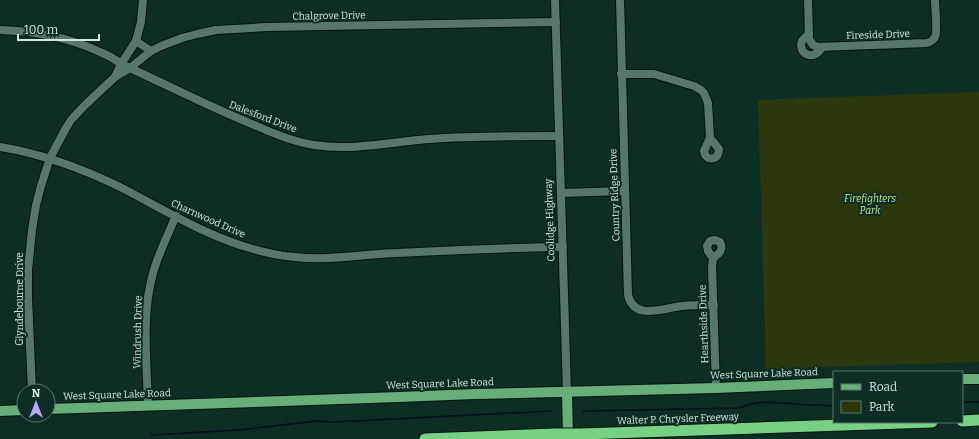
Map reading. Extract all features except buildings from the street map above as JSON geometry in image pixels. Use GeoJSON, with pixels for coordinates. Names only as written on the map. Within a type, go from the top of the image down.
{"type":"FeatureCollection","features":[{"type":"Feature","properties":{"kind":"highway"},"geometry":{"type":"LineString","coordinates":[[963,421],[979,420]]}},
{"type":"Feature","properties":{"kind":"highway","name":"Walter P. Chrysler Freeway"},"geometry":{"type":"LineString","coordinates":[[425,439],[903,423]]}},
{"type":"Feature","properties":{"kind":"main road"},"geometry":{"type":"LineString","coordinates":[[963,379],[979,379]]}},
{"type":"Feature","properties":{"kind":"main road","name":"West Square Lake Road"},"geometry":{"type":"LineString","coordinates":[[56,409],[833,383]]}},
{"type":"Feature","properties":{"kind":"main road","name":"Coolidge Highway"},"geometry":{"type":"LineString","coordinates":[[567,392],[568,439]]}},
{"type":"Feature","properties":{"kind":"main road"},"geometry":{"type":"LineString","coordinates":[[0,411],[16,410]]}},
{"type":"Feature","properties":{"kind":"street","name":"Glyndebourne Drive"},"geometry":{"type":"LineString","coordinates":[[32,383],[28,299],[29,261],[36,205],[41,186],[50,158],[60,137],[71,120],[115,77],[121,64],[136,41],[141,22],[143,0]]}},
{"type":"Feature","properties":{"kind":"street","name":"Coolidge Highway"},"geometry":{"type":"LineString","coordinates":[[555,0],[567,392]]}},
{"type":"Feature","properties":{"kind":"street","name":"Country Ridge Drive"},"geometry":{"type":"LineString","coordinates":[[620,0],[628,295],[631,304],[637,309],[647,311],[684,306],[714,305]]}},
{"type":"Feature","properties":{"kind":"street","name":"Fireside Drive"},"geometry":{"type":"LineString","coordinates":[[808,0],[810,41],[811,44],[816,47],[930,42],[934,40],[936,33],[935,0]]}},
{"type":"Feature","properties":{"kind":"street","name":"Chalgrove Drive"},"geometry":{"type":"LineString","coordinates":[[115,77],[160,46],[208,31],[280,27],[556,22]]}},
{"type":"Feature","properties":{"kind":"street","name":"Dalesford Drive"},"geometry":{"type":"LineString","coordinates":[[0,30],[30,32],[64,39],[94,49],[121,64],[225,113],[292,140],[313,145],[355,147],[445,138],[560,136]]}},
{"type":"Feature","properties":{"kind":"street"},"geometry":{"type":"LineString","coordinates":[[136,41],[151,51]]}},
{"type":"Feature","properties":{"kind":"street"},"geometry":{"type":"LineString","coordinates":[[621,74],[654,74],[694,86],[701,90],[704,93],[708,103],[710,138]]}},
{"type":"Feature","properties":{"kind":"street","name":"Charnwood Drive"},"geometry":{"type":"LineString","coordinates":[[0,147],[50,158],[78,168],[216,236],[270,253],[295,257],[324,258],[395,253],[563,247]]}},
{"type":"Feature","properties":{"kind":"street"},"geometry":{"type":"LineString","coordinates":[[561,193],[625,191]]}},
{"type":"Feature","properties":{"kind":"street","name":"Windrush Drive"},"geometry":{"type":"LineString","coordinates":[[148,406],[146,340],[148,294],[151,278],[156,264],[176,216]]}},
{"type":"Feature","properties":{"kind":"street","name":"Hearthside Drive"},"geometry":{"type":"LineString","coordinates":[[713,258],[716,388]]}},
{"type":"Feature","properties":{"kind":"green space","name":"Firefighters Park"},"geometry":{"type":"Polygon","coordinates":[[[979,92],[979,362],[766,369],[758,100],[979,92]]]}},
{"type":"Feature","properties":{"kind":"waterway"},"geometry":{"type":"LineString","coordinates":[[583,411],[739,408],[753,403],[766,402],[833,406]]}},
{"type":"Feature","properties":{"kind":"waterway"},"geometry":{"type":"LineString","coordinates":[[963,402],[979,402]]}},
{"type":"Feature","properties":{"kind":"waterway"},"geometry":{"type":"LineString","coordinates":[[151,435],[239,430],[316,421],[334,422],[552,411]]}}]}
